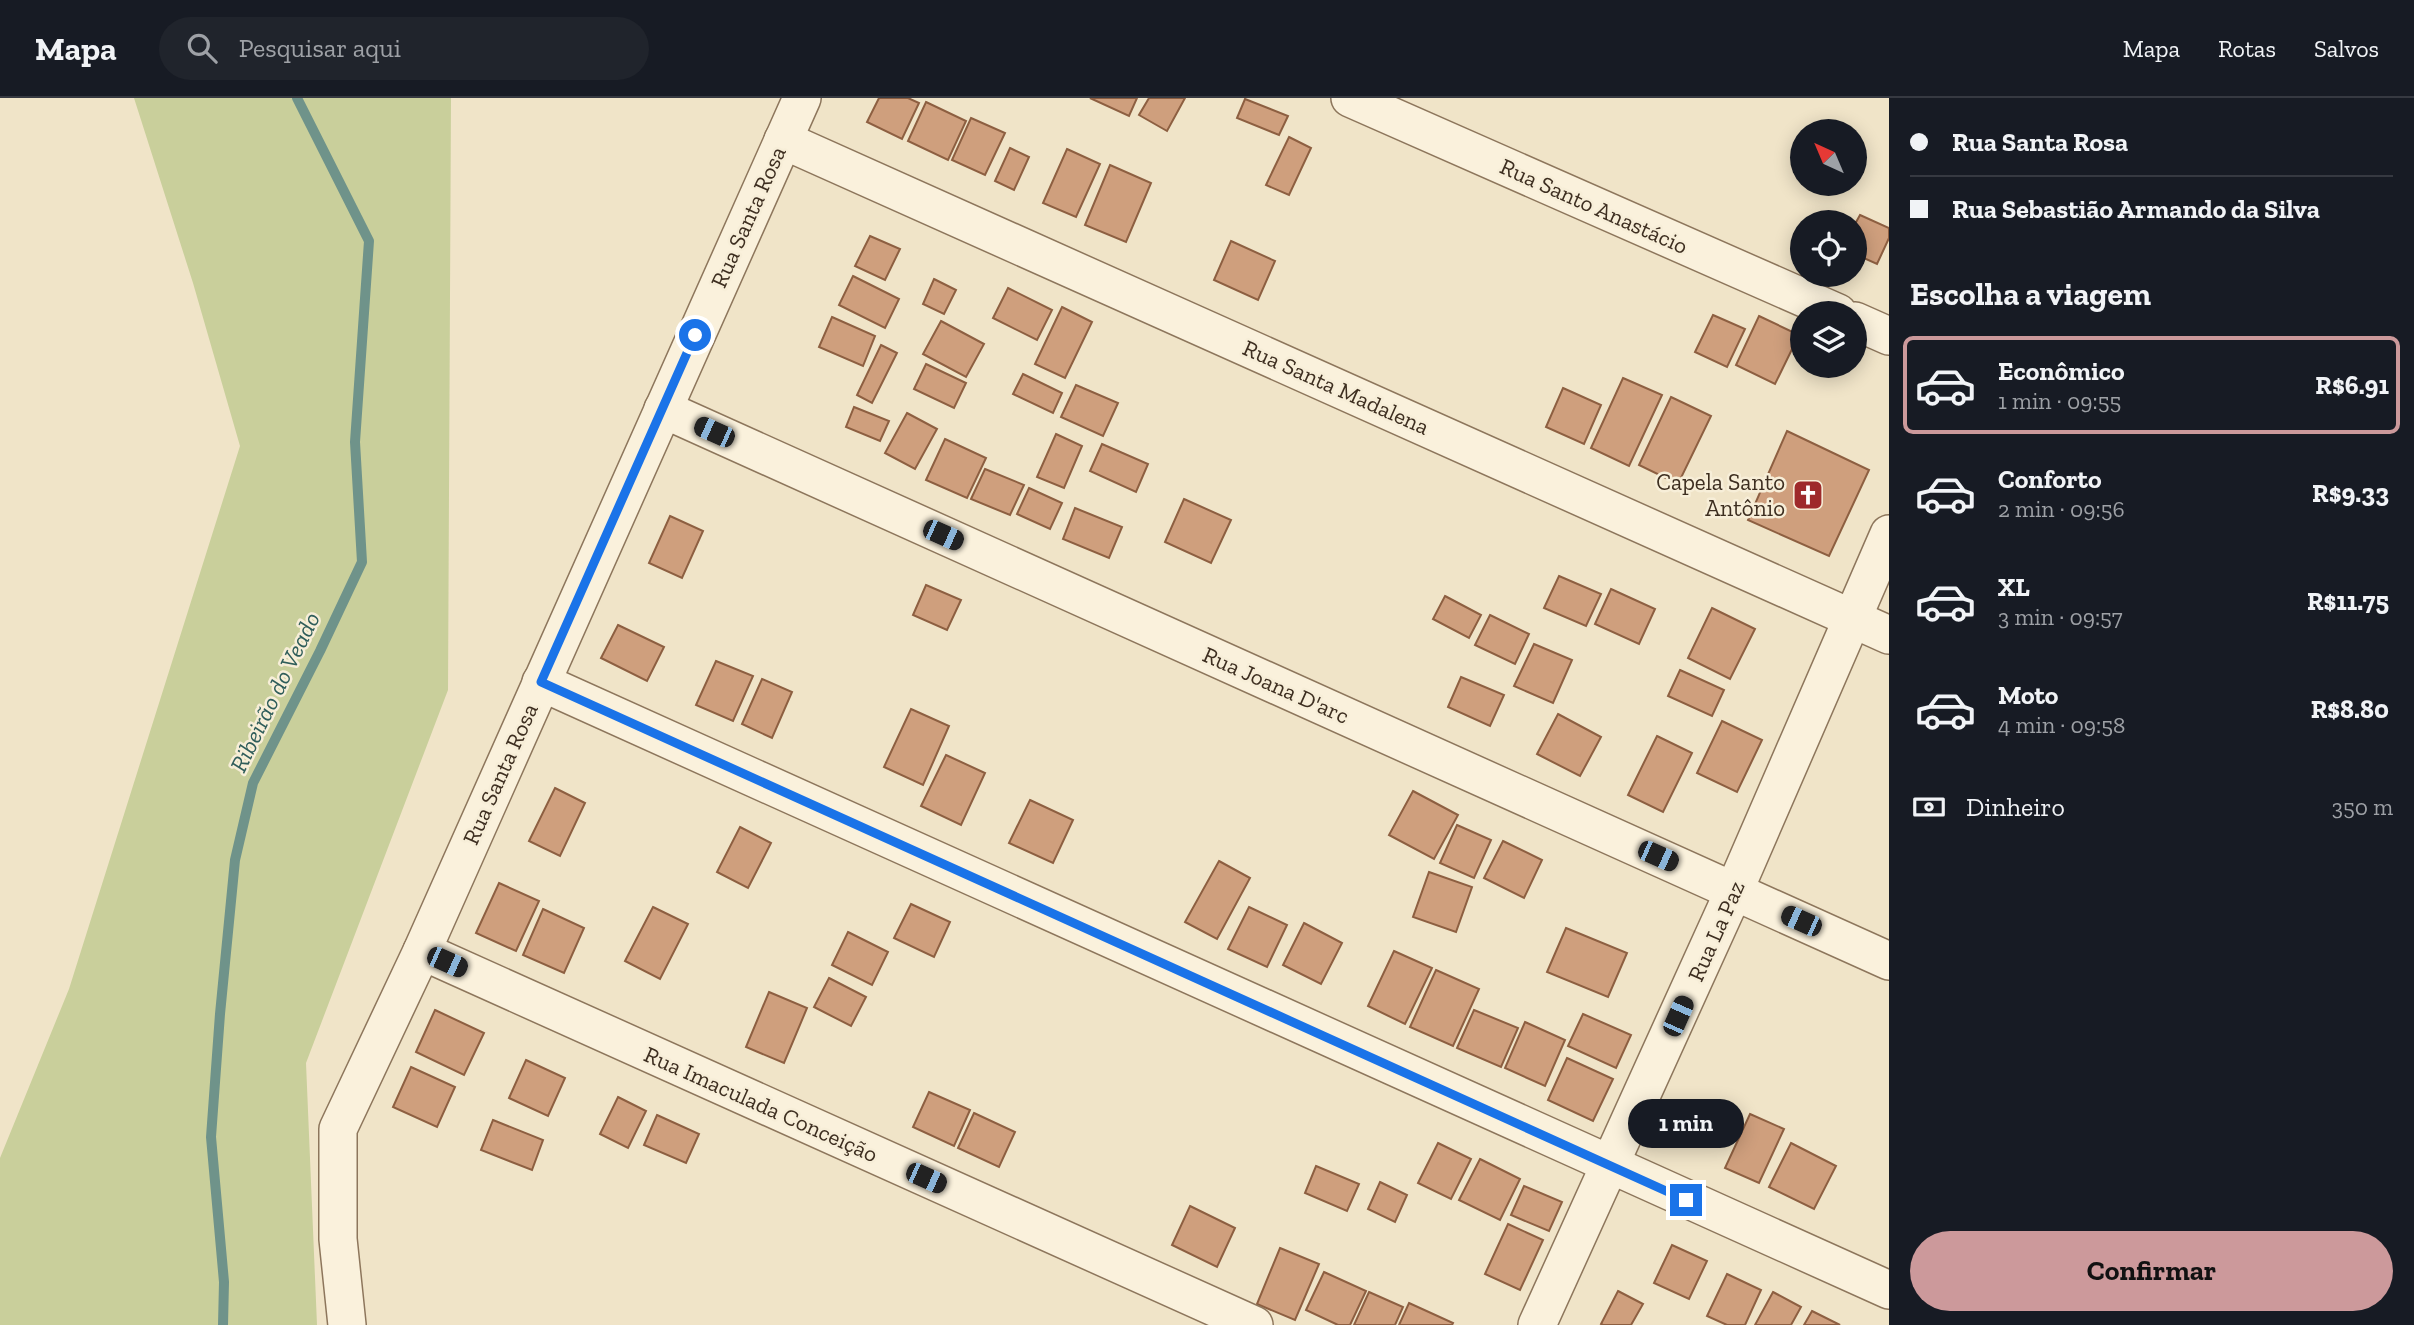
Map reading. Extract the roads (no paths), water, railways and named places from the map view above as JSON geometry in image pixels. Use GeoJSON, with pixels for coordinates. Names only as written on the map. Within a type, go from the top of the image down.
{"type":"FeatureCollection","features":[{"type":"Feature","properties":{"kind":"street","name":"Rua Santa Rosa"},"geometry":{"type":"LineString","coordinates":[[347,1325],[338,1240],[338,1129],[422,951],[802,98]]}},
{"type":"Feature","properties":{"kind":"street","name":"Rua Santo Anastácio"},"geometry":{"type":"LineString","coordinates":[[1350,98],[1811,301]]}},
{"type":"Feature","properties":{"kind":"street","name":"Rua Santa Madalena"},"geometry":{"type":"LineString","coordinates":[[783,140],[1889,635]]}},
{"type":"Feature","properties":{"kind":"street"},"geometry":{"type":"LineString","coordinates":[[1867,326],[1889,336]]}},
{"type":"Feature","properties":{"kind":"street","name":"Rua Joana D'arc"},"geometry":{"type":"LineString","coordinates":[[663,409],[1889,961]]}},
{"type":"Feature","properties":{"kind":"street","name":"Rua La Paz"},"geometry":{"type":"LineString","coordinates":[[1537,1325],[1734,891],[1889,534]]}},
{"type":"Feature","properties":{"kind":"street"},"geometry":{"type":"LineString","coordinates":[[541,682],[1889,1290]]}},
{"type":"Feature","properties":{"kind":"street","name":"Rua Imaculada Conceição"},"geometry":{"type":"LineString","coordinates":[[422,951],[1254,1325]]}},
{"type":"Feature","properties":{"kind":"waterway","name":"Ribeirão do Veado"},"geometry":{"type":"LineString","coordinates":[[223,1325],[224,1282],[211,1137],[235,860],[253,783],[362,562],[355,442],[369,241],[297,98]]}},
{"type":"Feature","properties":{"kind":"place","name":"Capela Santo Antônio"},"geometry":{"type":"Point","coordinates":[1808,495]}}]}
